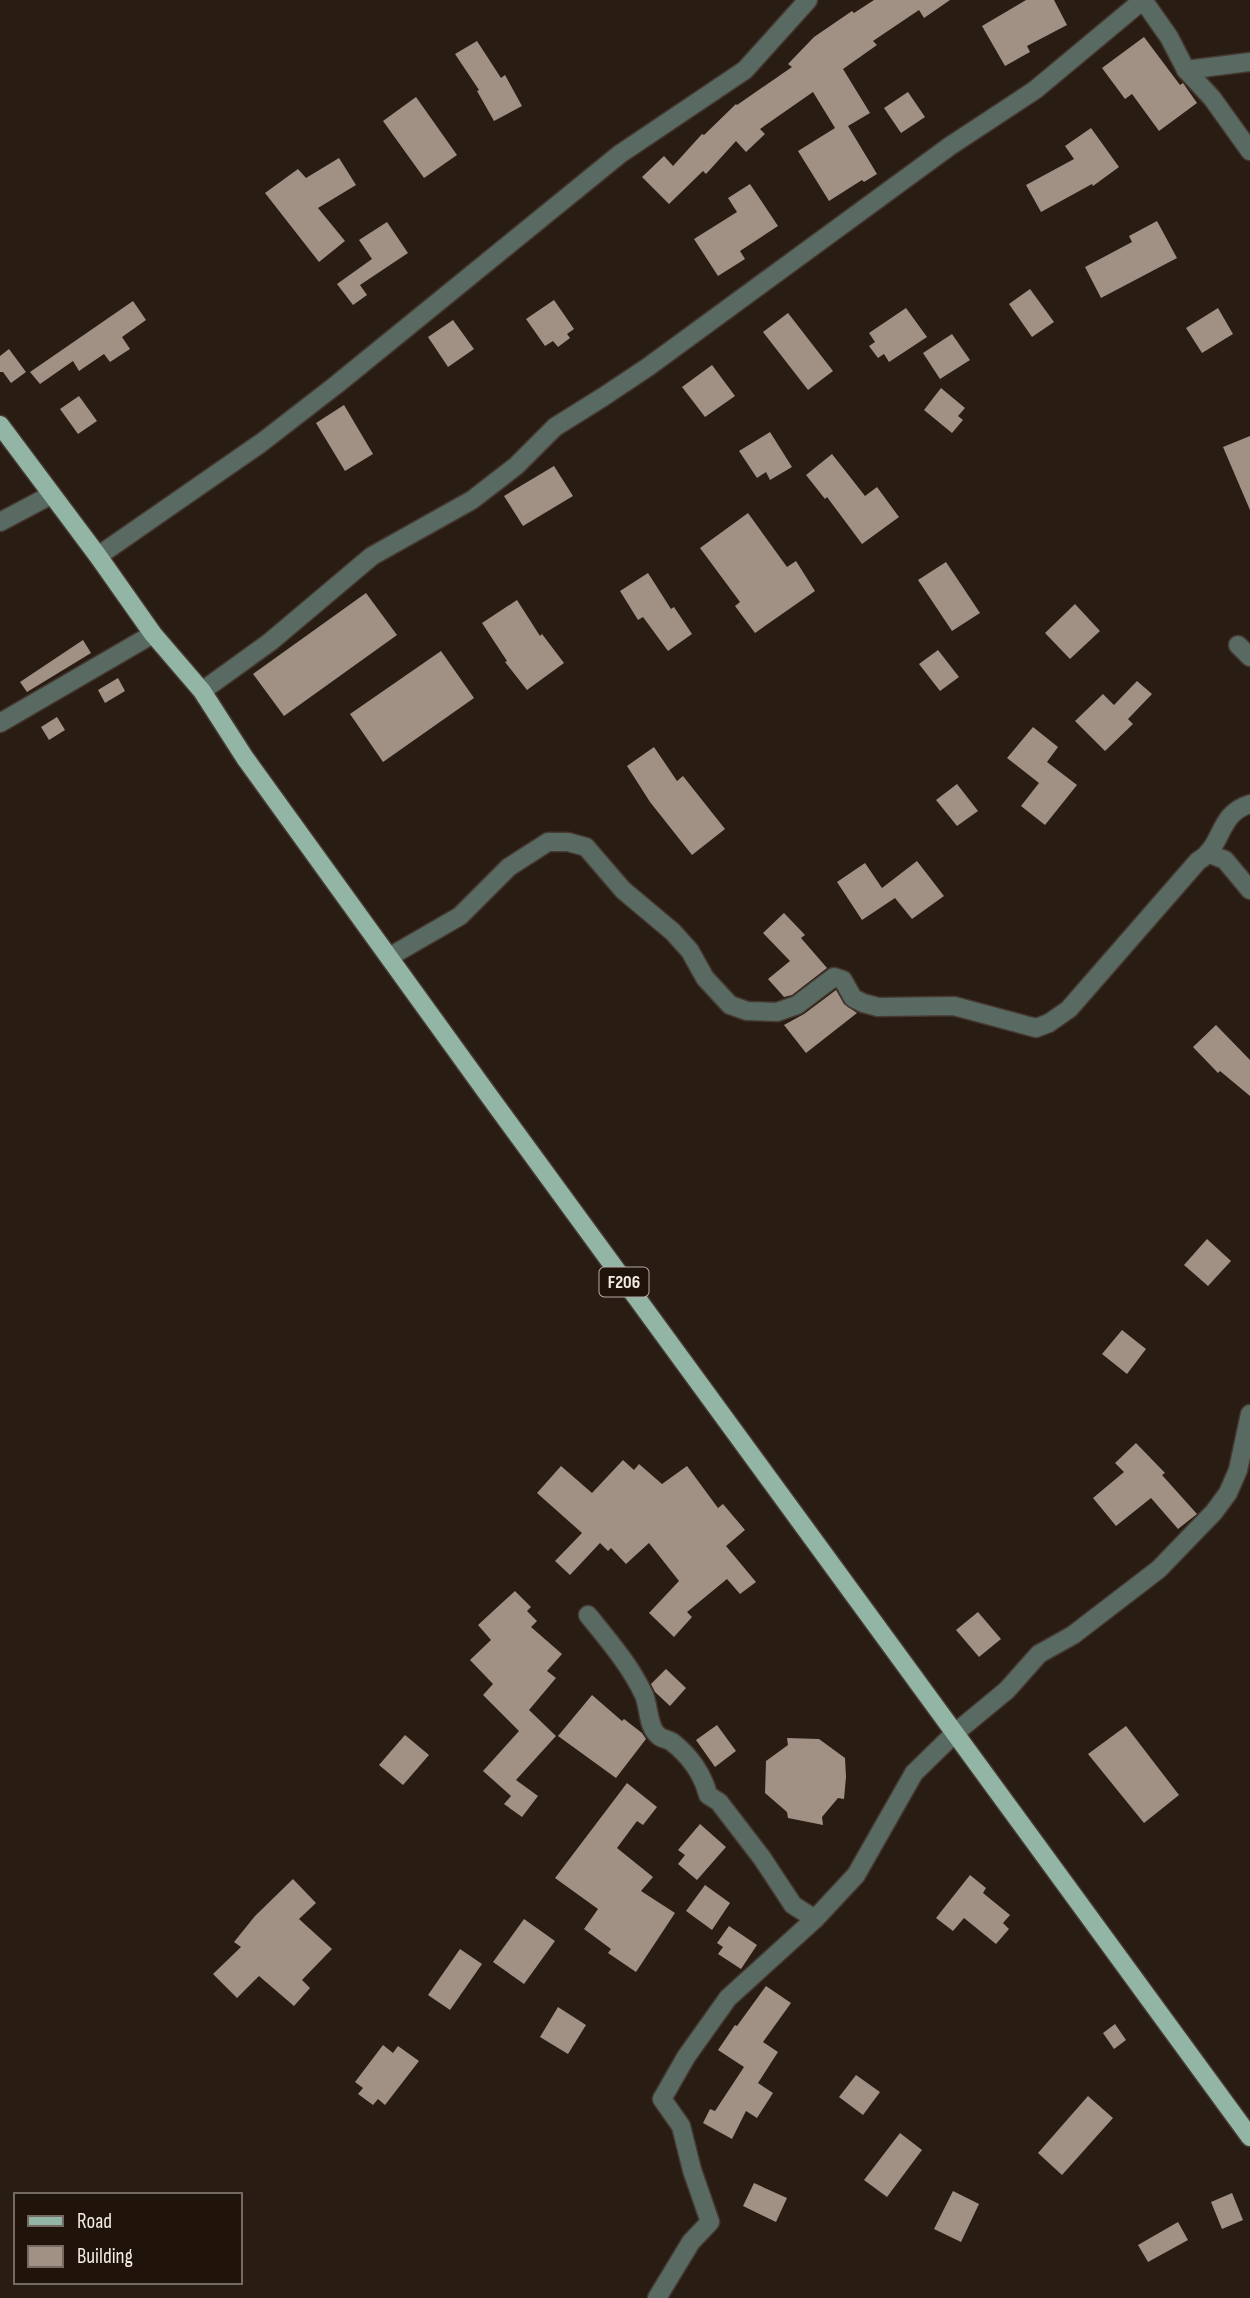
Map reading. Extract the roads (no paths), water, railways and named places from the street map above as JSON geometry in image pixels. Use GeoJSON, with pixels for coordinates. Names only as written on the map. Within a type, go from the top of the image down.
{"type":"FeatureCollection","features":[{"type":"Feature","properties":{"kind":"main road","name":"F206"},"geometry":{"type":"LineString","coordinates":[[0,425],[153,634],[202,691],[245,758],[389,957],[1250,2137]]}},
{"type":"Feature","properties":{"kind":"street"},"geometry":{"type":"LineString","coordinates":[[98,556],[261,443],[375,355],[620,154],[745,70],[808,0]]}},
{"type":"Feature","properties":{"kind":"street"},"geometry":{"type":"LineString","coordinates":[[202,691],[270,642],[372,556],[472,500],[516,466],[555,427],[648,367],[950,146],[1035,90],[1143,0],[1169,37],[1186,70],[1212,98],[1250,151]]}},
{"type":"Feature","properties":{"kind":"street"},"geometry":{"type":"LineString","coordinates":[[1186,70],[1250,61]]}},
{"type":"Feature","properties":{"kind":"street"},"geometry":{"type":"LineString","coordinates":[[0,522],[51,495]]}},
{"type":"Feature","properties":{"kind":"street"},"geometry":{"type":"LineString","coordinates":[[0,723],[153,634]]}},
{"type":"Feature","properties":{"kind":"street"},"geometry":{"type":"LineString","coordinates":[[389,957],[460,916],[509,867],[548,842],[568,842],[586,847],[623,890],[673,932],[690,951],[705,978],[730,1005],[747,1011],[777,1012],[797,1005],[834,977],[843,980],[853,998],[878,1007],[954,1006],[1036,1028],[1049,1023],[1069,1009],[1198,861],[1210,854],[1231,815],[1250,804]]}},
{"type":"Feature","properties":{"kind":"street"},"geometry":{"type":"LineString","coordinates":[[1210,854],[1225,860],[1250,890]]}},
{"type":"Feature","properties":{"kind":"street"},"geometry":{"type":"LineString","coordinates":[[657,2298],[691,2242],[710,2222],[692,2170],[681,2126],[662,2099],[685,2057],[727,1998],[815,1919],[856,1875],[914,1773],[955,1733],[1007,1690],[1039,1654],[1073,1635],[1159,1569],[1213,1512],[1228,1493],[1238,1470],[1250,1414]]}},
{"type":"Feature","properties":{"kind":"street"},"geometry":{"type":"LineString","coordinates":[[588,1615],[628,1664],[647,1702],[658,1736],[671,1740],[694,1765],[706,1783],[708,1795],[719,1802],[762,1858],[793,1905],[815,1919]]}}]}
